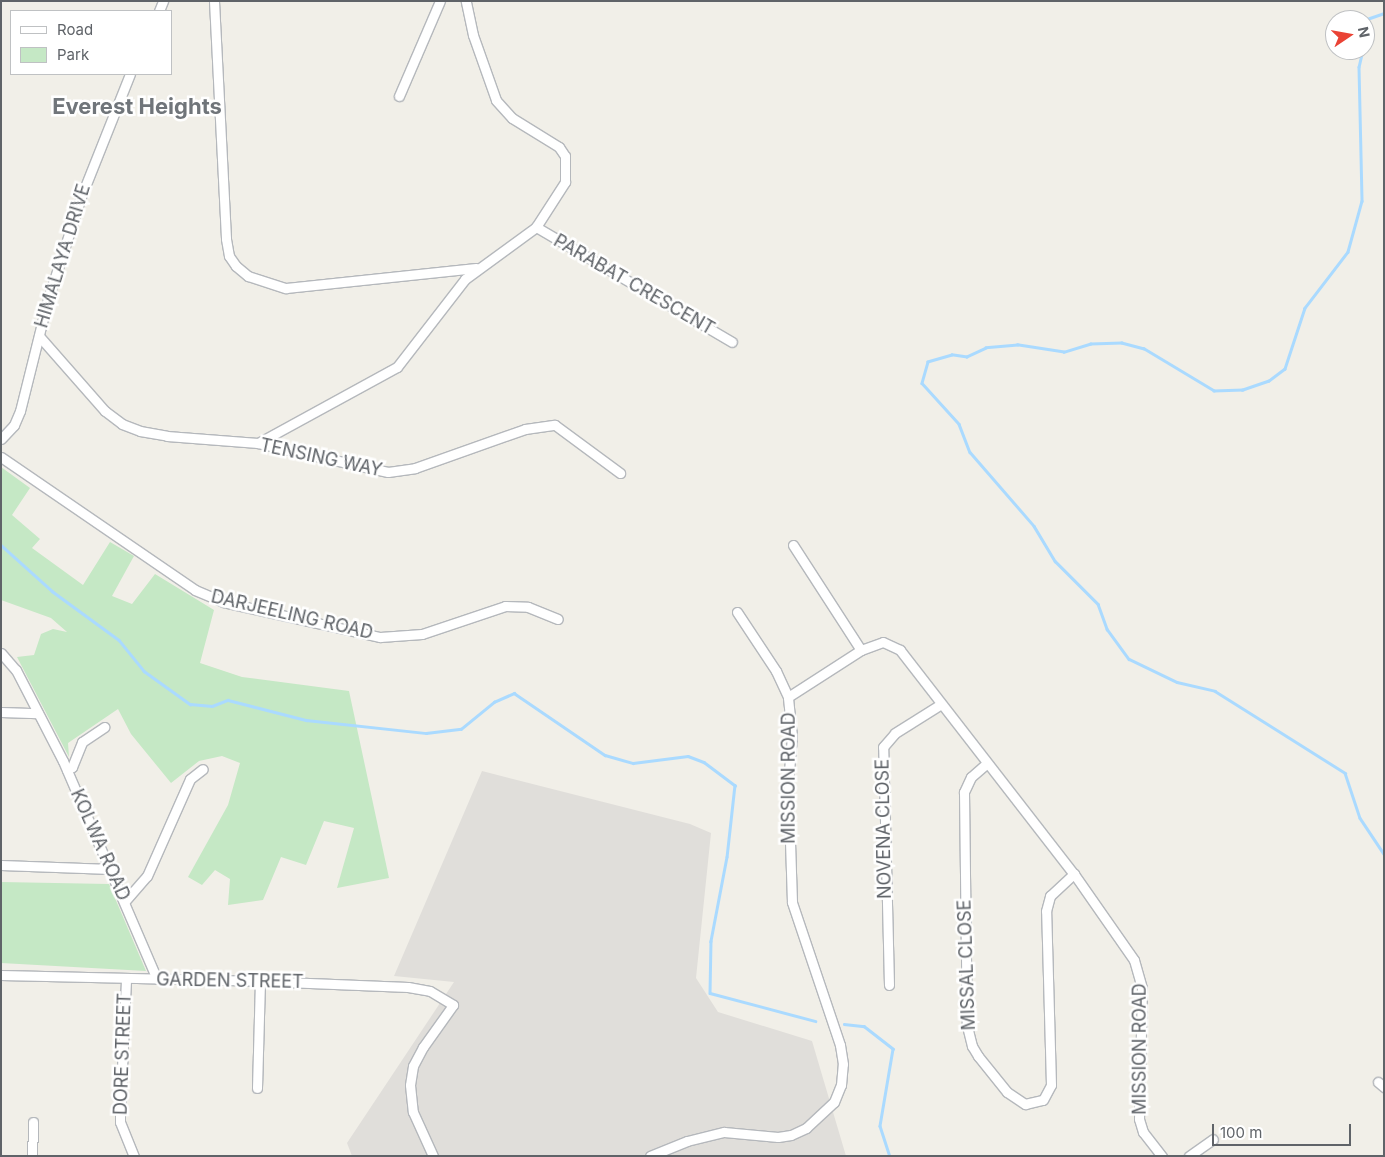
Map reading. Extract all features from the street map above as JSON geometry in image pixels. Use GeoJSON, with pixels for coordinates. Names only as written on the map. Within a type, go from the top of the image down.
{"type":"FeatureCollection","features":[{"type":"Feature","properties":{"kind":"street"},"geometry":{"type":"LineString","coordinates":[[214,1],[226,239],[229,256],[236,266],[248,276],[286,288],[476,268]]}},
{"type":"Feature","properties":{"kind":"street"},"geometry":{"type":"LineString","coordinates":[[399,96],[440,1]]}},
{"type":"Feature","properties":{"kind":"street","name":"PARABAT CRESCENT"},"geometry":{"type":"LineString","coordinates":[[258,444],[397,367],[476,268],[506,251],[536,227],[565,182],[565,156],[551,140],[512,118],[496,100],[473,35],[466,1]]}},
{"type":"Feature","properties":{"kind":"street","name":"HIMALAYA DRIVE"},"geometry":{"type":"LineString","coordinates":[[1,439],[14,425],[20,410],[38,336],[81,198],[130,75]]}},
{"type":"Feature","properties":{"kind":"street","name":"PARABAT CRESCENT"},"geometry":{"type":"LineString","coordinates":[[536,227],[732,342]]}},
{"type":"Feature","properties":{"kind":"street","name":"TENSING WAY"},"geometry":{"type":"LineString","coordinates":[[38,336],[105,411],[122,424],[167,436],[258,444],[366,470],[402,472],[525,429],[555,425],[620,474]]}},
{"type":"Feature","properties":{"kind":"street","name":"DARJEELING ROAD"},"geometry":{"type":"LineString","coordinates":[[1,458],[195,590],[223,602],[380,636],[422,634],[505,606],[528,607],[558,619]]}},
{"type":"Feature","properties":{"kind":"street"},"geometry":{"type":"LineString","coordinates":[[793,545],[861,650]]}},
{"type":"Feature","properties":{"kind":"street"},"geometry":{"type":"LineString","coordinates":[[737,612],[776,671],[788,697]]}},
{"type":"Feature","properties":{"kind":"street","name":"MISSION ROAD"},"geometry":{"type":"LineString","coordinates":[[650,1156],[687,1141],[724,1132],[778,1137],[791,1135],[823,1114],[834,1102],[840,1085],[843,1064],[840,1045],[792,902],[788,783],[792,736],[788,697],[873,644],[892,645],[941,704],[986,764],[1074,874],[1140,973],[1139,1119],[1143,1132],[1162,1156]]}},
{"type":"Feature","properties":{"kind":"street","name":"KOLWA ROAD"},"geometry":{"type":"LineString","coordinates":[[1,652],[16,670],[67,770],[158,979]]}},
{"type":"Feature","properties":{"kind":"street","name":"NOVENA CLOSE"},"geometry":{"type":"LineString","coordinates":[[888,985],[883,747],[895,733],[941,704]]}},
{"type":"Feature","properties":{"kind":"street"},"geometry":{"type":"LineString","coordinates":[[1,712],[38,712]]}},
{"type":"Feature","properties":{"kind":"street"},"geometry":{"type":"LineString","coordinates":[[67,770],[72,767],[82,742],[104,726]]}},
{"type":"Feature","properties":{"kind":"street","name":"MISSAL CLOSE"},"geometry":{"type":"LineString","coordinates":[[986,764],[971,777],[964,797],[967,1026],[972,1046],[978,1056],[1007,1092],[1025,1104],[1043,1100],[1051,1085],[1046,911],[1055,890],[1074,874]]}},
{"type":"Feature","properties":{"kind":"street"},"geometry":{"type":"LineString","coordinates":[[125,901],[147,876],[190,779],[203,769]]}},
{"type":"Feature","properties":{"kind":"street"},"geometry":{"type":"LineString","coordinates":[[1,865],[111,869]]}},
{"type":"Feature","properties":{"kind":"street","name":"GARDEN STREET"},"geometry":{"type":"LineString","coordinates":[[1,975],[126,980],[260,981],[422,988],[453,1006],[423,1047],[414,1066],[410,1085],[413,1112],[433,1156]]}},
{"type":"Feature","properties":{"kind":"street","name":"DORE STREET"},"geometry":{"type":"LineString","coordinates":[[126,980],[120,1122],[134,1156]]}},
{"type":"Feature","properties":{"kind":"street"},"geometry":{"type":"LineString","coordinates":[[257,1088],[260,981]]}},
{"type":"Feature","properties":{"kind":"street"},"geometry":{"type":"LineString","coordinates":[[32,1156],[33,1122]]}},
{"type":"Feature","properties":{"kind":"street"},"geometry":{"type":"LineString","coordinates":[[1189,1156],[1213,1138]]}},
{"type":"Feature","properties":{"kind":"shaded area"},"geometry":{"type":"Polygon","coordinates":[[[482,771],[690,824],[711,833],[696,978],[718,1012],[812,1041],[846,1156],[352,1156],[347,1143],[454,982],[394,976],[482,771]]]}},
{"type":"Feature","properties":{"kind":"green space"},"geometry":{"type":"Polygon","coordinates":[[[1,467],[30,488],[12,515],[40,539],[32,548],[83,585],[110,542],[134,556],[112,596],[132,604],[155,574],[214,610],[200,663],[242,677],[349,691],[389,878],[337,888],[354,828],[324,821],[306,865],[281,857],[263,900],[228,905],[230,879],[215,870],[202,885],[188,877],[228,805],[240,763],[222,756],[199,761],[171,783],[131,734],[118,709],[68,743],[69,757],[17,657],[34,655],[41,634],[53,629],[67,632],[51,618],[1,600],[1,467]]]}},
{"type":"Feature","properties":{"kind":"green space"},"geometry":{"type":"Polygon","coordinates":[[[1,882],[109,884],[146,971],[1,963],[1,882]]]}},
{"type":"Feature","properties":{"kind":"waterway"},"geometry":{"type":"LineString","coordinates":[[1375,16],[1384,13]]}},
{"type":"Feature","properties":{"kind":"waterway"},"geometry":{"type":"LineString","coordinates":[[1361,60],[1359,67],[1362,201],[1348,252],[1305,308],[1285,369],[1269,381],[1243,390],[1214,391],[1144,349],[1122,343],[1091,344],[1064,352],[1018,345],[986,348],[967,357],[952,355],[928,362],[922,383],[959,424],[970,452],[1034,526],[1055,561],[1098,604],[1107,629],[1129,659],[1177,682],[1215,691],[1345,773],[1360,818],[1384,854]]}},
{"type":"Feature","properties":{"kind":"waterway"},"geometry":{"type":"LineString","coordinates":[[1,545],[52,591],[119,640],[144,671],[190,704],[212,706],[228,700],[306,720],[426,733],[461,729],[494,702],[514,693],[605,755],[633,763],[688,756],[704,762],[735,785],[727,857],[711,941],[710,993],[815,1021]]}},
{"type":"Feature","properties":{"kind":"waterway"},"geometry":{"type":"LineString","coordinates":[[844,1024],[864,1026],[893,1049],[880,1126],[890,1156]]}},
{"type":"Feature","properties":{"kind":"district","name":"Everest Heights"},"geometry":{"type":"Point","coordinates":[137,107]}}]}
